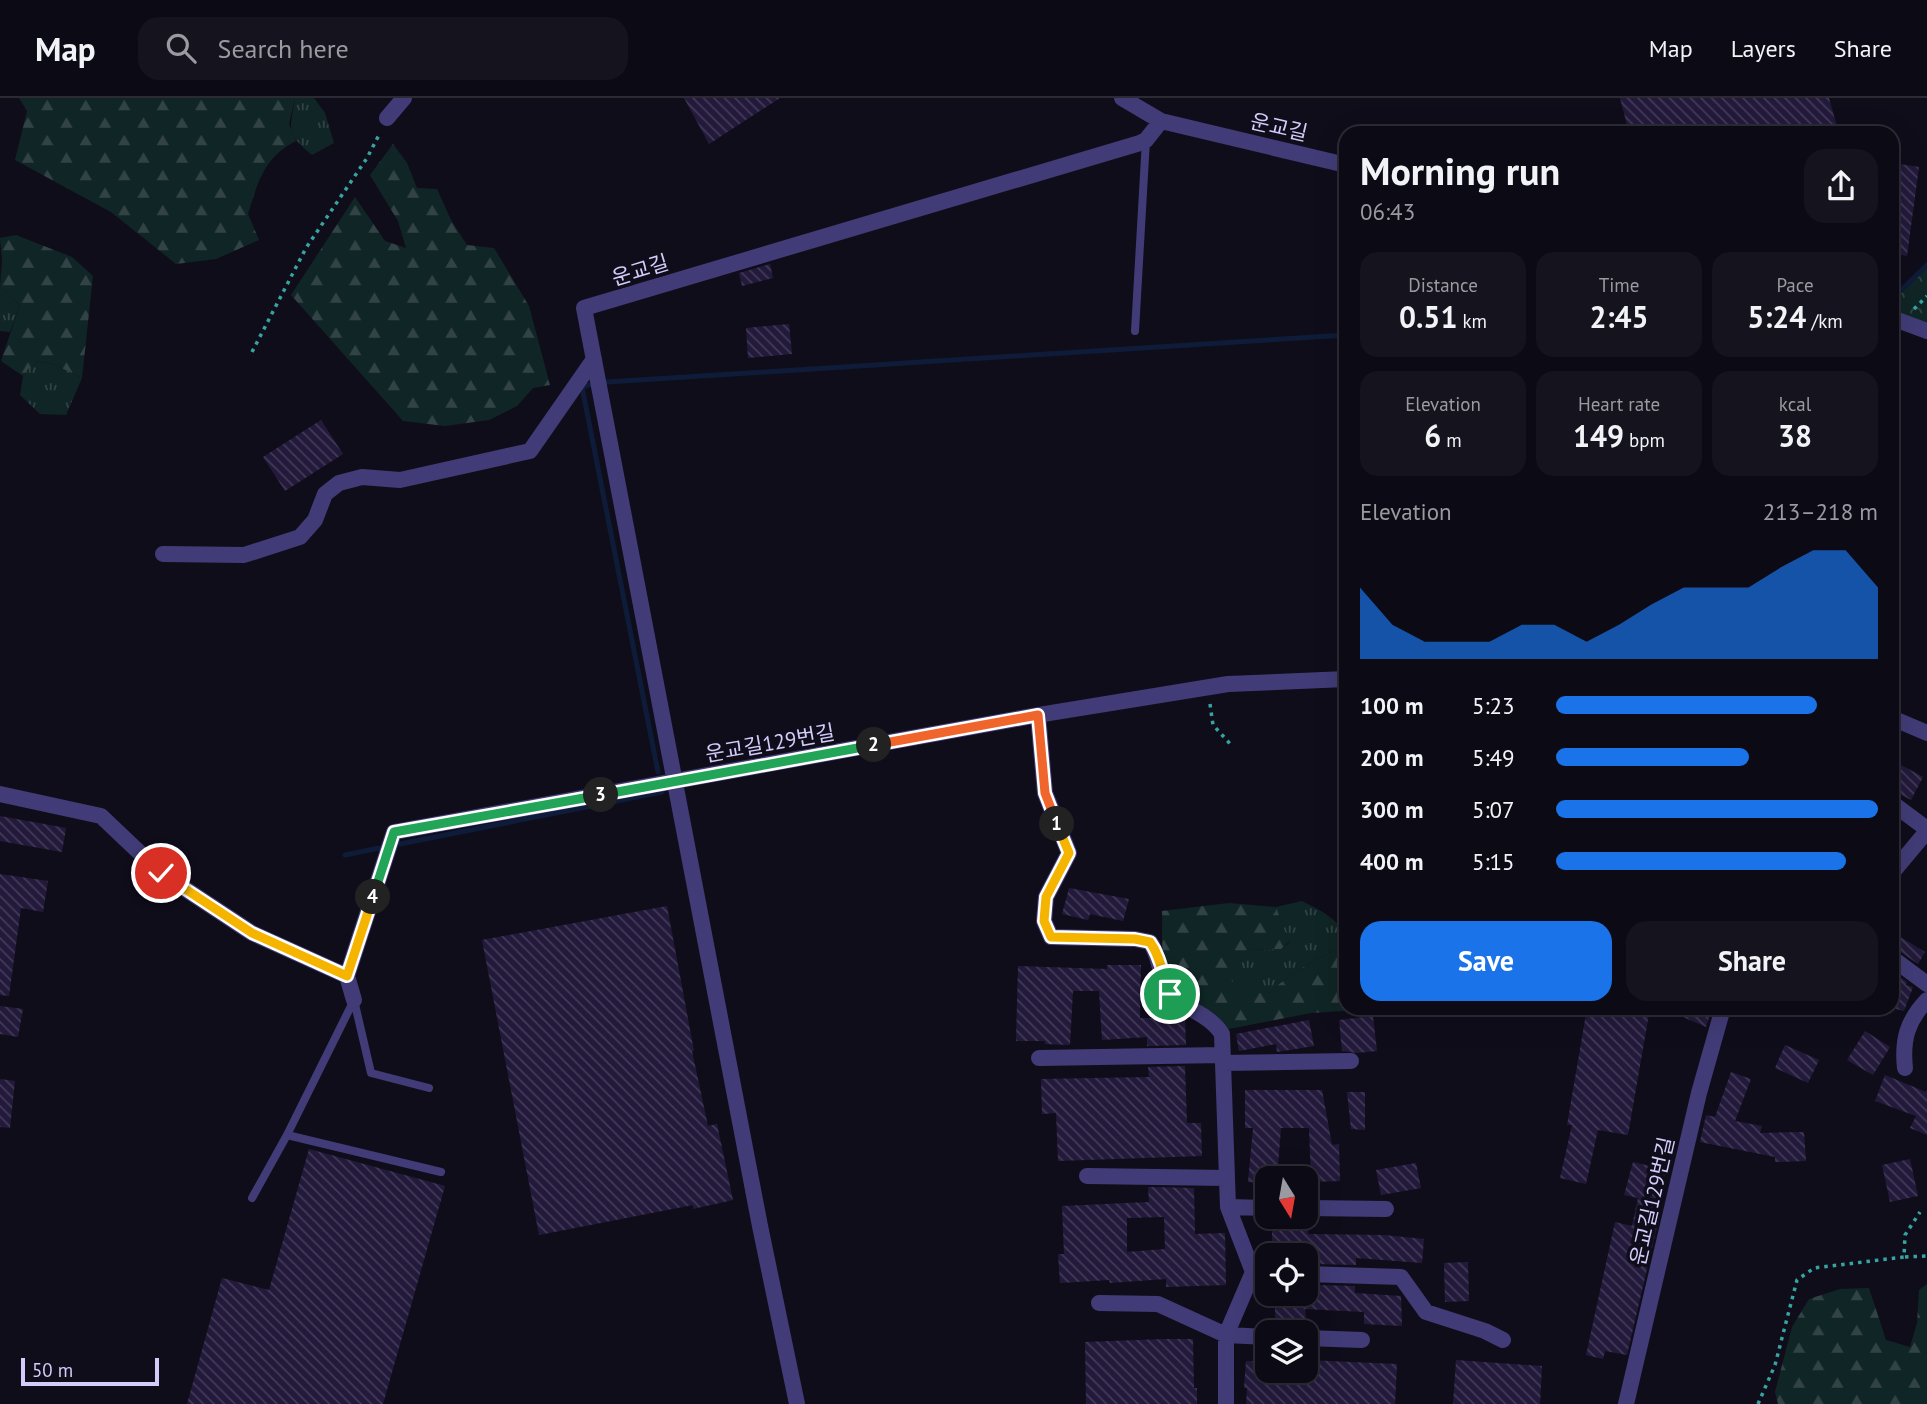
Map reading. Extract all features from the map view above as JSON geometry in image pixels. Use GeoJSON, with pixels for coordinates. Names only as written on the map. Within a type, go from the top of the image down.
{"type":"FeatureCollection","features":[{"type":"Feature","properties":{"kind":"street"},"geometry":{"type":"LineString","coordinates":[[387,118],[404,98]]}},
{"type":"Feature","properties":{"kind":"street","name":"운교길"},"geometry":{"type":"LineString","coordinates":[[1122,98],[1161,121],[1339,163]]}},
{"type":"Feature","properties":{"kind":"street"},"geometry":{"type":"LineString","coordinates":[[1146,140],[1161,121]]}},
{"type":"Feature","properties":{"kind":"street","name":"운교길"},"geometry":{"type":"LineString","coordinates":[[797,1404],[673,782],[584,308],[1146,140]]}},
{"type":"Feature","properties":{"kind":"street"},"geometry":{"type":"LineString","coordinates":[[1899,321],[1927,331]]}},
{"type":"Feature","properties":{"kind":"street"},"geometry":{"type":"LineString","coordinates":[[163,554],[244,555],[300,537],[315,520],[325,494],[340,483],[362,477],[400,480],[530,451],[594,359]]}},
{"type":"Feature","properties":{"kind":"street","name":"운교길129번길"},"geometry":{"type":"LineString","coordinates":[[347,976],[394,832],[1038,715],[1208,688],[1276,681],[1339,679]]}},
{"type":"Feature","properties":{"kind":"street"},"geometry":{"type":"LineString","coordinates":[[1038,715],[1045,793],[1069,853],[1046,897],[1044,921],[1051,937],[1135,939],[1150,942],[1157,951],[1162,975],[1170,994],[1216,1025],[1222,1034],[1228,1207],[1255,1262]]}},
{"type":"Feature","properties":{"kind":"street"},"geometry":{"type":"LineString","coordinates":[[1899,721],[1927,733]]}},
{"type":"Feature","properties":{"kind":"street"},"geometry":{"type":"LineString","coordinates":[[0,794],[101,816],[161,873],[252,933],[347,976],[354,1000]]}},
{"type":"Feature","properties":{"kind":"street"},"geometry":{"type":"LineString","coordinates":[[1899,808],[1927,830],[1899,864]]}},
{"type":"Feature","properties":{"kind":"street"},"geometry":{"type":"LineString","coordinates":[[1899,963],[1927,984]]}},
{"type":"Feature","properties":{"kind":"street"},"geometry":{"type":"LineString","coordinates":[[1905,1068],[1903,1041],[1917,1011],[1927,1000]]}},
{"type":"Feature","properties":{"kind":"street","name":"운교길129번길"},"geometry":{"type":"LineString","coordinates":[[1626,1404],[1699,1093],[1721,1015]]}},
{"type":"Feature","properties":{"kind":"street"},"geometry":{"type":"LineString","coordinates":[[1039,1058],[1351,1061]]}},
{"type":"Feature","properties":{"kind":"street"},"geometry":{"type":"LineString","coordinates":[[1087,1176],[1227,1178]]}},
{"type":"Feature","properties":{"kind":"street"},"geometry":{"type":"LineString","coordinates":[[1228,1207],[1255,1208]]}},
{"type":"Feature","properties":{"kind":"street"},"geometry":{"type":"LineString","coordinates":[[1318,1208],[1386,1209]]}},
{"type":"Feature","properties":{"kind":"street"},"geometry":{"type":"LineString","coordinates":[[1318,1274],[1402,1277],[1426,1312],[1503,1339]]}},
{"type":"Feature","properties":{"kind":"street"},"geometry":{"type":"LineString","coordinates":[[1226,1404],[1226,1335],[1255,1281]]}},
{"type":"Feature","properties":{"kind":"street"},"geometry":{"type":"LineString","coordinates":[[1099,1303],[1158,1304],[1226,1335],[1255,1336]]}},
{"type":"Feature","properties":{"kind":"street"},"geometry":{"type":"LineString","coordinates":[[1318,1338],[1362,1340]]}},
{"type":"Feature","properties":{"kind":"lane"},"geometry":{"type":"LineString","coordinates":[[1135,331],[1146,140]]}},
{"type":"Feature","properties":{"kind":"lane"},"geometry":{"type":"LineString","coordinates":[[354,1000],[371,1073],[429,1088]]}},
{"type":"Feature","properties":{"kind":"lane"},"geometry":{"type":"LineString","coordinates":[[252,1198],[287,1135],[354,1000]]}},
{"type":"Feature","properties":{"kind":"lane"},"geometry":{"type":"LineString","coordinates":[[287,1135],[441,1172]]}},
{"type":"Feature","properties":{"kind":"path"},"geometry":{"type":"LineString","coordinates":[[252,352],[306,248],[367,158],[387,118]]}},
{"type":"Feature","properties":{"kind":"path"},"geometry":{"type":"LineString","coordinates":[[1208,688],[1213,724],[1233,747]]}},
{"type":"Feature","properties":{"kind":"path"},"geometry":{"type":"LineString","coordinates":[[1904,1256],[1905,1235],[1920,1212]]}},
{"type":"Feature","properties":{"kind":"path"},"geometry":{"type":"LineString","coordinates":[[1758,1404],[1775,1365],[1797,1280],[1814,1268],[1904,1256],[1927,1256]]}},
{"type":"Feature","properties":{"kind":"green space"},"geometry":{"type":"Polygon","coordinates":[[[19,98],[295,98],[289,124],[296,141],[285,147],[269,163],[255,191],[248,214],[259,240],[216,259],[176,264],[111,212],[15,160],[27,111],[19,98]]]}},
{"type":"Feature","properties":{"kind":"green space"},"geometry":{"type":"Polygon","coordinates":[[[295,98],[314,98],[325,113],[334,143],[312,155],[297,141],[293,136],[291,124],[295,98]]]}},
{"type":"Feature","properties":{"kind":"green space"},"geometry":{"type":"Polygon","coordinates":[[[393,144],[407,163],[417,188],[437,189],[451,220],[467,245],[494,248],[529,306],[550,385],[533,388],[517,406],[489,420],[445,426],[403,421],[291,295],[355,197],[385,241],[406,248],[398,221],[370,175],[393,144]]]}},
{"type":"Feature","properties":{"kind":"green space"},"geometry":{"type":"Polygon","coordinates":[[[16,235],[72,257],[93,276],[82,378],[53,364],[34,361],[23,376],[1,361],[20,305],[0,287],[0,238],[16,235]]]}},
{"type":"Feature","properties":{"kind":"green space"},"geometry":{"type":"Polygon","coordinates":[[[1927,265],[1927,331],[1902,321],[1899,313],[1899,293],[1927,265]]]}},
{"type":"Feature","properties":{"kind":"green space"},"geometry":{"type":"Polygon","coordinates":[[[0,287],[20,305],[10,332],[0,331],[0,287]]]}},
{"type":"Feature","properties":{"kind":"green space"},"geometry":{"type":"Polygon","coordinates":[[[33,361],[53,364],[82,378],[66,415],[40,414],[20,395],[23,376],[33,361]]]}},
{"type":"Feature","properties":{"kind":"green space"},"geometry":{"type":"Polygon","coordinates":[[[1302,901],[1324,913],[1339,926],[1339,949],[1305,966],[1268,993],[1236,993],[1226,967],[1247,950],[1281,949],[1289,943],[1276,907],[1302,901]]]}},
{"type":"Feature","properties":{"kind":"green space"},"geometry":{"type":"Polygon","coordinates":[[[1229,903],[1276,907],[1289,942],[1281,949],[1247,950],[1227,967],[1236,993],[1268,993],[1305,966],[1339,949],[1339,1011],[1311,1013],[1229,1029],[1200,1009],[1182,991],[1169,972],[1163,949],[1162,911],[1229,903]]]}},
{"type":"Feature","properties":{"kind":"green space"},"geometry":{"type":"Polygon","coordinates":[[[1927,1284],[1927,1404],[1778,1404],[1775,1392],[1792,1327],[1809,1299],[1840,1289],[1869,1288],[1886,1340],[1910,1347],[1917,1323],[1919,1290],[1927,1284]]]}},
{"type":"Feature","properties":{"kind":"building"},"geometry":{"type":"Polygon","coordinates":[[[684,98],[780,98],[709,144],[684,98]]]}},
{"type":"Feature","properties":{"kind":"building"},"geometry":{"type":"Polygon","coordinates":[[[1620,98],[1829,98],[1837,126],[1627,126],[1620,98]]]}},
{"type":"Feature","properties":{"kind":"building"},"geometry":{"type":"Polygon","coordinates":[[[1899,164],[1919,167],[1907,256],[1899,254],[1899,164]]]}},
{"type":"Feature","properties":{"kind":"building"},"geometry":{"type":"Polygon","coordinates":[[[770,264],[773,278],[742,286],[739,273],[770,264]]]}},
{"type":"Feature","properties":{"kind":"building"},"geometry":{"type":"Polygon","coordinates":[[[789,324],[792,354],[748,358],[746,328],[789,324]]]}},
{"type":"Feature","properties":{"kind":"building"},"geometry":{"type":"Polygon","coordinates":[[[321,420],[343,454],[285,491],[263,457],[321,420]]]}},
{"type":"Feature","properties":{"kind":"building"},"geometry":{"type":"Polygon","coordinates":[[[1899,764],[1923,777],[1911,800],[1899,794],[1899,764]]]}},
{"type":"Feature","properties":{"kind":"building"},"geometry":{"type":"Polygon","coordinates":[[[0,816],[66,828],[62,852],[0,841],[0,816]]]}},
{"type":"Feature","properties":{"kind":"building"},"geometry":{"type":"Polygon","coordinates":[[[0,874],[48,881],[43,912],[21,908],[9,996],[0,995],[0,874]]]}},
{"type":"Feature","properties":{"kind":"building"},"geometry":{"type":"Polygon","coordinates":[[[1069,888],[1129,899],[1123,921],[1090,914],[1088,920],[1062,914],[1069,888]]]}},
{"type":"Feature","properties":{"kind":"building"},"geometry":{"type":"Polygon","coordinates":[[[667,906],[708,1126],[717,1124],[733,1200],[693,1209],[693,1205],[539,1235],[482,940],[667,906]]]}},
{"type":"Feature","properties":{"kind":"building"},"geometry":{"type":"Polygon","coordinates":[[[1899,936],[1925,952],[1918,964],[1899,951],[1899,936]]]}},
{"type":"Feature","properties":{"kind":"building"},"geometry":{"type":"Polygon","coordinates":[[[1107,965],[1141,965],[1140,1018],[1185,1018],[1186,1045],[1147,1046],[1147,1037],[1102,1040],[1099,991],[1073,991],[1070,1045],[1045,1044],[1045,1041],[1016,1041],[1018,966],[1107,969],[1107,965]]]}},
{"type":"Feature","properties":{"kind":"building"},"geometry":{"type":"Polygon","coordinates":[[[1899,976],[1907,982],[1906,985],[1913,987],[1904,1011],[1899,1010],[1899,976]]]}},
{"type":"Feature","properties":{"kind":"building"},"geometry":{"type":"Polygon","coordinates":[[[0,1006],[23,1009],[18,1037],[0,1034],[0,1006]]]}},
{"type":"Feature","properties":{"kind":"building"},"geometry":{"type":"Polygon","coordinates":[[[1586,1015],[1649,1015],[1628,1135],[1598,1130],[1586,1184],[1560,1178],[1572,1125],[1567,1125],[1586,1015]]]}},
{"type":"Feature","properties":{"kind":"building"},"geometry":{"type":"Polygon","coordinates":[[[1678,1015],[1710,1015],[1706,1027],[1678,1015]]]}},
{"type":"Feature","properties":{"kind":"building"},"geometry":{"type":"Polygon","coordinates":[[[1373,1016],[1377,1051],[1342,1051],[1339,1020],[1373,1016]]]}},
{"type":"Feature","properties":{"kind":"building"},"geometry":{"type":"Polygon","coordinates":[[[1309,1020],[1314,1046],[1277,1052],[1276,1044],[1239,1051],[1236,1034],[1309,1020]]]}},
{"type":"Feature","properties":{"kind":"building"},"geometry":{"type":"Polygon","coordinates":[[[1865,1031],[1890,1047],[1873,1075],[1847,1060],[1865,1031]]]}},
{"type":"Feature","properties":{"kind":"building"},"geometry":{"type":"Polygon","coordinates":[[[1785,1045],[1819,1060],[1808,1083],[1775,1068],[1785,1045]]]}},
{"type":"Feature","properties":{"kind":"building"},"geometry":{"type":"Polygon","coordinates":[[[1185,1066],[1187,1123],[1201,1123],[1202,1156],[1058,1161],[1056,1113],[1042,1114],[1041,1079],[1149,1077],[1148,1067],[1185,1066]]]}},
{"type":"Feature","properties":{"kind":"building"},"geometry":{"type":"Polygon","coordinates":[[[1731,1072],[1751,1079],[1735,1121],[1762,1126],[1760,1133],[1804,1132],[1806,1161],[1775,1162],[1775,1157],[1700,1142],[1706,1115],[1715,1117],[1731,1072]]]}},
{"type":"Feature","properties":{"kind":"building"},"geometry":{"type":"Polygon","coordinates":[[[1885,1075],[1926,1092],[1927,1090],[1927,1135],[1910,1128],[1916,1116],[1875,1101],[1885,1075]]]}},
{"type":"Feature","properties":{"kind":"building"},"geometry":{"type":"Polygon","coordinates":[[[0,1079],[15,1081],[10,1128],[0,1127],[0,1079]]]}},
{"type":"Feature","properties":{"kind":"building"},"geometry":{"type":"Polygon","coordinates":[[[1245,1090],[1322,1090],[1332,1145],[1339,1144],[1340,1181],[1318,1182],[1318,1166],[1310,1166],[1309,1128],[1281,1128],[1278,1166],[1255,1166],[1255,1182],[1248,1182],[1253,1128],[1245,1128],[1245,1090]]]}},
{"type":"Feature","properties":{"kind":"building"},"geometry":{"type":"Polygon","coordinates":[[[1347,1092],[1365,1092],[1365,1130],[1351,1129],[1347,1092]]]}},
{"type":"Feature","properties":{"kind":"building"},"geometry":{"type":"Polygon","coordinates":[[[309,1149],[445,1186],[383,1404],[187,1404],[222,1278],[269,1290],[309,1149]]]}},
{"type":"Feature","properties":{"kind":"building"},"geometry":{"type":"Polygon","coordinates":[[[1910,1159],[1918,1196],[1890,1202],[1882,1165],[1910,1159]]]}},
{"type":"Feature","properties":{"kind":"building"},"geometry":{"type":"Polygon","coordinates":[[[1633,1162],[1666,1170],[1654,1221],[1658,1222],[1627,1355],[1605,1351],[1603,1359],[1586,1355],[1615,1222],[1632,1226],[1638,1198],[1624,1195],[1633,1162]]]}},
{"type":"Feature","properties":{"kind":"building"},"geometry":{"type":"Polygon","coordinates":[[[1416,1163],[1421,1188],[1381,1195],[1376,1170],[1416,1163]]]}},
{"type":"Feature","properties":{"kind":"building"},"geometry":{"type":"Polygon","coordinates":[[[1148,1187],[1194,1188],[1195,1234],[1225,1233],[1226,1285],[1166,1287],[1166,1279],[1060,1283],[1058,1254],[1064,1254],[1062,1206],[1149,1202],[1148,1187]],[[1164,1217],[1127,1218],[1127,1252],[1165,1249],[1164,1217]]]}},
{"type":"Feature","properties":{"kind":"building"},"geometry":{"type":"Polygon","coordinates":[[[1272,1229],[1308,1229],[1308,1234],[1384,1235],[1424,1239],[1422,1263],[1356,1258],[1356,1265],[1318,1264],[1318,1243],[1272,1243],[1272,1229]]]}},
{"type":"Feature","properties":{"kind":"building"},"geometry":{"type":"Polygon","coordinates":[[[1468,1262],[1469,1301],[1445,1302],[1444,1263],[1468,1262]]]}},
{"type":"Feature","properties":{"kind":"building"},"geometry":{"type":"Polygon","coordinates":[[[1318,1285],[1355,1286],[1355,1293],[1401,1296],[1402,1326],[1364,1324],[1364,1312],[1305,1309],[1306,1320],[1275,1320],[1275,1306],[1318,1306],[1318,1285]]]}},
{"type":"Feature","properties":{"kind":"building"},"geometry":{"type":"Polygon","coordinates":[[[1193,1339],[1197,1404],[1086,1404],[1085,1342],[1193,1339]]]}},
{"type":"Feature","properties":{"kind":"building"},"geometry":{"type":"Polygon","coordinates":[[[1456,1360],[1542,1366],[1540,1404],[1453,1404],[1456,1360]]]}},
{"type":"Feature","properties":{"kind":"building"},"geometry":{"type":"Polygon","coordinates":[[[1246,1361],[1255,1361],[1255,1383],[1318,1383],[1318,1361],[1397,1364],[1395,1404],[1246,1404],[1246,1361]]]}},
{"type":"Feature","properties":{"kind":"waterway"},"geometry":{"type":"LineString","coordinates":[[1899,292],[1927,265]]}},
{"type":"Feature","properties":{"kind":"waterway"},"geometry":{"type":"LineString","coordinates":[[607,382],[1339,335]]}},
{"type":"Feature","properties":{"kind":"waterway"},"geometry":{"type":"LineString","coordinates":[[589,385],[582,387],[658,772]]}},
{"type":"Feature","properties":{"kind":"waterway"},"geometry":{"type":"LineString","coordinates":[[400,844],[662,792],[661,789]]}},
{"type":"Feature","properties":{"kind":"waterway"},"geometry":{"type":"LineString","coordinates":[[345,855],[379,848]]}},
{"type":"Feature","properties":{"kind":"route"},"geometry":{"type":"LineString","coordinates":[[161,873],[252,933],[347,976],[394,832],[1038,715],[1045,793],[1069,853],[1046,897],[1044,921],[1051,937],[1135,939],[1150,942],[1157,951],[1162,975],[1170,994]]}}]}
